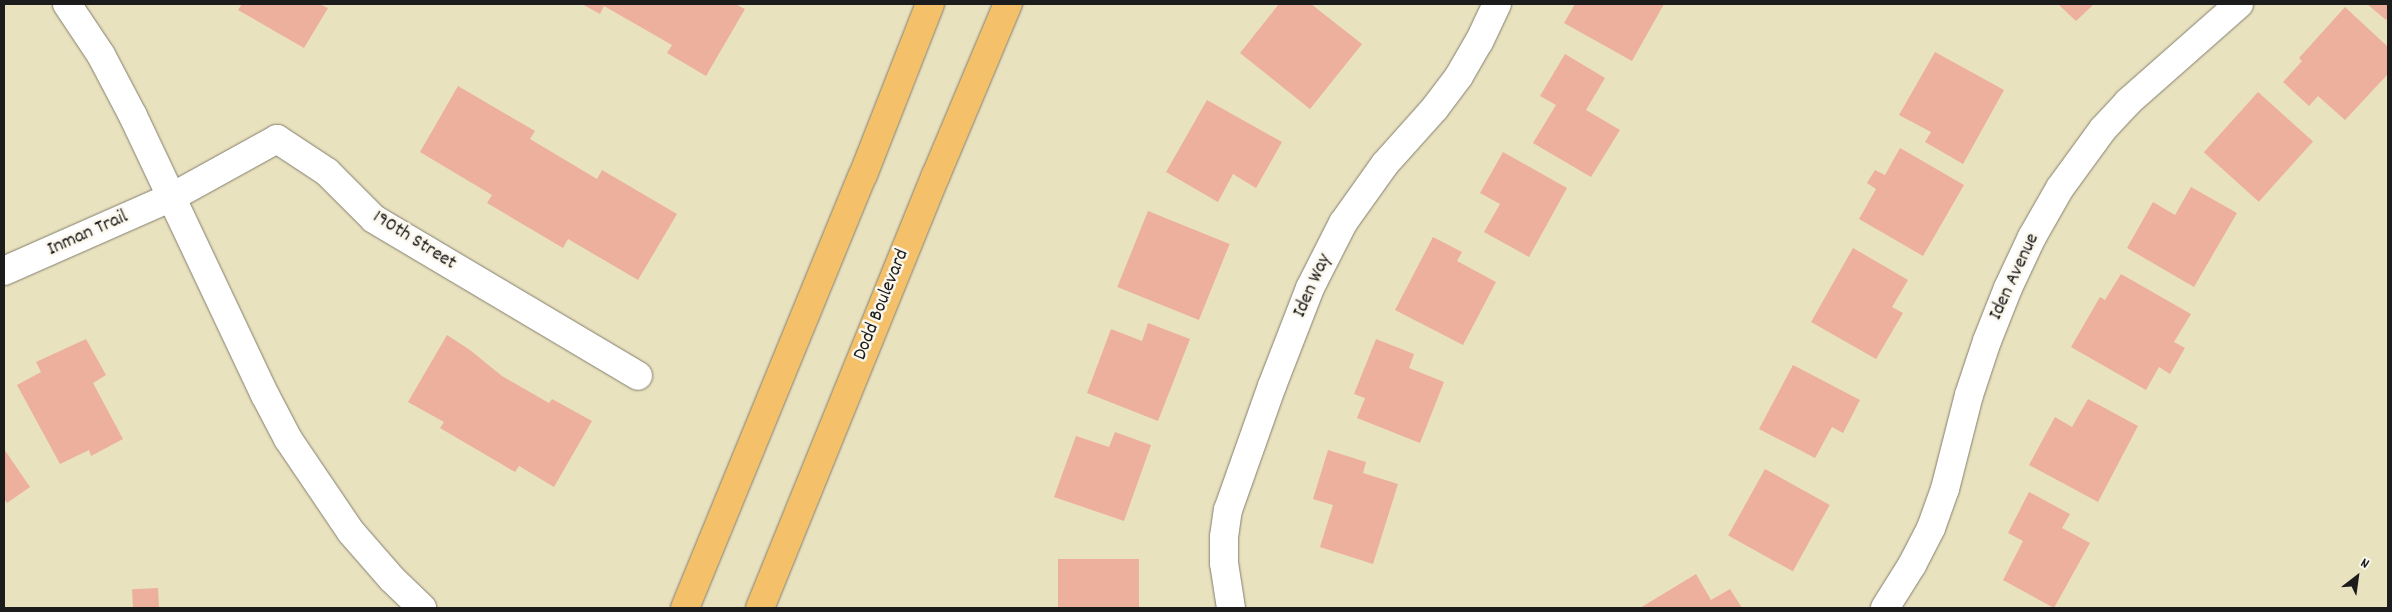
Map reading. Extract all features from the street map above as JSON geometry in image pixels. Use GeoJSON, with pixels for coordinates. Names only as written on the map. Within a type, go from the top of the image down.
{"type":"FeatureCollection","features":[{"type":"Feature","properties":{"kind":"main road"},"geometry":{"type":"LineString","coordinates":[[685,608],[856,194],[930,4]]}},
{"type":"Feature","properties":{"kind":"main road","name":"Dodd Boulevard"},"geometry":{"type":"LineString","coordinates":[[760,608],[928,193],[1008,4]]}},
{"type":"Feature","properties":{"kind":"street"},"geometry":{"type":"LineString","coordinates":[[67,4],[101,55],[133,116],[265,395],[288,439],[351,532],[422,608]]}},
{"type":"Feature","properties":{"kind":"street","name":"Iden Way"},"geometry":{"type":"LineString","coordinates":[[1231,608],[1224,563],[1224,537],[1228,510],[1269,394],[1310,288],[1326,255],[1353,208],[1385,164],[1435,108],[1458,76],[1497,4]]}},
{"type":"Feature","properties":{"kind":"street","name":"Iden Avenue"},"geometry":{"type":"LineString","coordinates":[[1885,608],[1912,565],[1931,528],[1945,489],[1987,340],[2008,288],[2032,237],[2060,188],[2086,150],[2128,102],[2239,4]]}},
{"type":"Feature","properties":{"kind":"street","name":"190th Street"},"geometry":{"type":"LineString","coordinates":[[172,197],[277,139],[327,172],[374,219],[638,376]]}},
{"type":"Feature","properties":{"kind":"street","name":"Inman Trail"},"geometry":{"type":"LineString","coordinates":[[4,271],[172,197]]}},
{"type":"Feature","properties":{"kind":"building"},"geometry":{"type":"Polygon","coordinates":[[[242,4],[319,4],[328,8],[304,48],[238,10],[242,4]]]}},
{"type":"Feature","properties":{"kind":"building"},"geometry":{"type":"Polygon","coordinates":[[[582,4],[735,4],[745,9],[706,76],[667,53],[672,45],[604,6],[600,14],[582,4]]]}},
{"type":"Feature","properties":{"kind":"building"},"geometry":{"type":"Polygon","coordinates":[[[1279,4],[1311,4],[1362,44],[1310,109],[1240,53],[1279,4]]]}},
{"type":"Feature","properties":{"kind":"building"},"geometry":{"type":"Polygon","coordinates":[[[1575,4],[1664,4],[1632,61],[1564,23],[1575,4]]]}},
{"type":"Feature","properties":{"kind":"building"},"geometry":{"type":"Polygon","coordinates":[[[2058,4],[2094,4],[2076,21],[2058,4]]]}},
{"type":"Feature","properties":{"kind":"building"},"geometry":{"type":"Polygon","coordinates":[[[2367,4],[2388,4],[2388,17],[2386,20],[2367,4]]]}},
{"type":"Feature","properties":{"kind":"building"},"geometry":{"type":"Polygon","coordinates":[[[2345,7],[2388,47],[2388,74],[2345,120],[2318,96],[2309,106],[2283,82],[2302,61],[2299,58],[2345,7]]]}},
{"type":"Feature","properties":{"kind":"building"},"geometry":{"type":"Polygon","coordinates":[[[1935,52],[2004,90],[1963,164],[1925,142],[1931,132],[1899,115],[1935,52]]]}},
{"type":"Feature","properties":{"kind":"building"},"geometry":{"type":"Polygon","coordinates":[[[1565,54],[1605,78],[1586,110],[1620,130],[1591,177],[1533,143],[1556,105],[1540,96],[1565,54]]]}},
{"type":"Feature","properties":{"kind":"building"},"geometry":{"type":"Polygon","coordinates":[[[458,86],[535,131],[530,139],[597,179],[602,170],[677,214],[638,280],[568,239],[563,248],[487,203],[492,195],[420,152],[458,86]]]}},
{"type":"Feature","properties":{"kind":"building"},"geometry":{"type":"Polygon","coordinates":[[[2258,92],[2313,142],[2259,202],[2204,152],[2258,92]]]}},
{"type":"Feature","properties":{"kind":"building"},"geometry":{"type":"Polygon","coordinates":[[[1207,100],[1282,142],[1256,188],[1233,174],[1218,202],[1166,172],[1207,100]]]}},
{"type":"Feature","properties":{"kind":"building"},"geometry":{"type":"Polygon","coordinates":[[[1900,148],[1964,185],[1923,256],[1859,219],[1876,189],[1867,183],[1875,170],[1885,175],[1900,148]]]}},
{"type":"Feature","properties":{"kind":"building"},"geometry":{"type":"Polygon","coordinates":[[[1503,152],[1567,188],[1529,257],[1484,232],[1500,204],[1480,193],[1503,152]]]}},
{"type":"Feature","properties":{"kind":"building"},"geometry":{"type":"Polygon","coordinates":[[[2191,187],[2237,213],[2194,287],[2127,248],[2153,202],[2175,215],[2191,187]]]}},
{"type":"Feature","properties":{"kind":"building"},"geometry":{"type":"Polygon","coordinates":[[[1148,211],[1230,244],[1199,320],[1117,287],[1148,211]]]}},
{"type":"Feature","properties":{"kind":"building"},"geometry":{"type":"Polygon","coordinates":[[[1433,237],[1462,252],[1457,261],[1496,282],[1463,345],[1395,310],[1433,237]]]}},
{"type":"Feature","properties":{"kind":"building"},"geometry":{"type":"Polygon","coordinates":[[[1853,248],[1908,280],[1892,307],[1903,313],[1876,359],[1811,322],[1853,248]]]}},
{"type":"Feature","properties":{"kind":"building"},"geometry":{"type":"Polygon","coordinates":[[[2121,274],[2191,314],[2174,342],[2185,348],[2170,374],[2159,367],[2146,390],[2071,347],[2100,297],[2105,300],[2121,274]]]}},
{"type":"Feature","properties":{"kind":"building"},"geometry":{"type":"Polygon","coordinates":[[[1148,323],[1190,339],[1158,421],[1087,393],[1111,329],[1142,341],[1148,323]]]}},
{"type":"Feature","properties":{"kind":"building"},"geometry":{"type":"Polygon","coordinates":[[[447,335],[470,350],[502,376],[549,403],[552,399],[592,421],[554,487],[519,466],[515,472],[440,428],[444,422],[408,402],[447,335]]]}},
{"type":"Feature","properties":{"kind":"building"},"geometry":{"type":"Polygon","coordinates":[[[86,339],[106,375],[93,383],[123,439],[91,456],[89,450],[60,464],[17,385],[41,372],[36,362],[86,339]]]}},
{"type":"Feature","properties":{"kind":"building"},"geometry":{"type":"Polygon","coordinates":[[[1376,339],[1414,354],[1409,368],[1444,382],[1420,443],[1357,418],[1365,398],[1354,394],[1376,339]]]}},
{"type":"Feature","properties":{"kind":"building"},"geometry":{"type":"Polygon","coordinates":[[[1793,365],[1860,400],[1843,433],[1832,427],[1815,458],[1759,429],[1793,365]]]}},
{"type":"Feature","properties":{"kind":"building"},"geometry":{"type":"Polygon","coordinates":[[[2088,399],[2138,426],[2098,502],[2029,465],[2055,417],[2072,427],[2088,399]]]}},
{"type":"Feature","properties":{"kind":"building"},"geometry":{"type":"Polygon","coordinates":[[[1115,432],[1151,445],[1124,521],[1054,497],[1076,436],[1109,447],[1115,432]]]}},
{"type":"Feature","properties":{"kind":"building"},"geometry":{"type":"Polygon","coordinates":[[[4,449],[30,487],[7,503],[4,499],[4,449]]]}},
{"type":"Feature","properties":{"kind":"building"},"geometry":{"type":"Polygon","coordinates":[[[1328,450],[1366,462],[1363,473],[1398,484],[1373,564],[1320,547],[1333,505],[1313,499],[1328,450]]]}},
{"type":"Feature","properties":{"kind":"building"},"geometry":{"type":"Polygon","coordinates":[[[1765,469],[1830,505],[1793,571],[1728,535],[1765,469]]]}},
{"type":"Feature","properties":{"kind":"building"},"geometry":{"type":"Polygon","coordinates":[[[2029,492],[2070,514],[2062,528],[2090,543],[2054,608],[2003,580],[2023,541],[2008,533],[2029,492]]]}},
{"type":"Feature","properties":{"kind":"building"},"geometry":{"type":"Polygon","coordinates":[[[1058,559],[1139,559],[1139,608],[1058,608],[1058,559]]]}},
{"type":"Feature","properties":{"kind":"building"},"geometry":{"type":"Polygon","coordinates":[[[1696,574],[1711,600],[1730,589],[1742,608],[1640,608],[1696,574]]]}},
{"type":"Feature","properties":{"kind":"building"},"geometry":{"type":"Polygon","coordinates":[[[158,588],[159,608],[133,608],[132,589],[158,588]]]}}]}
